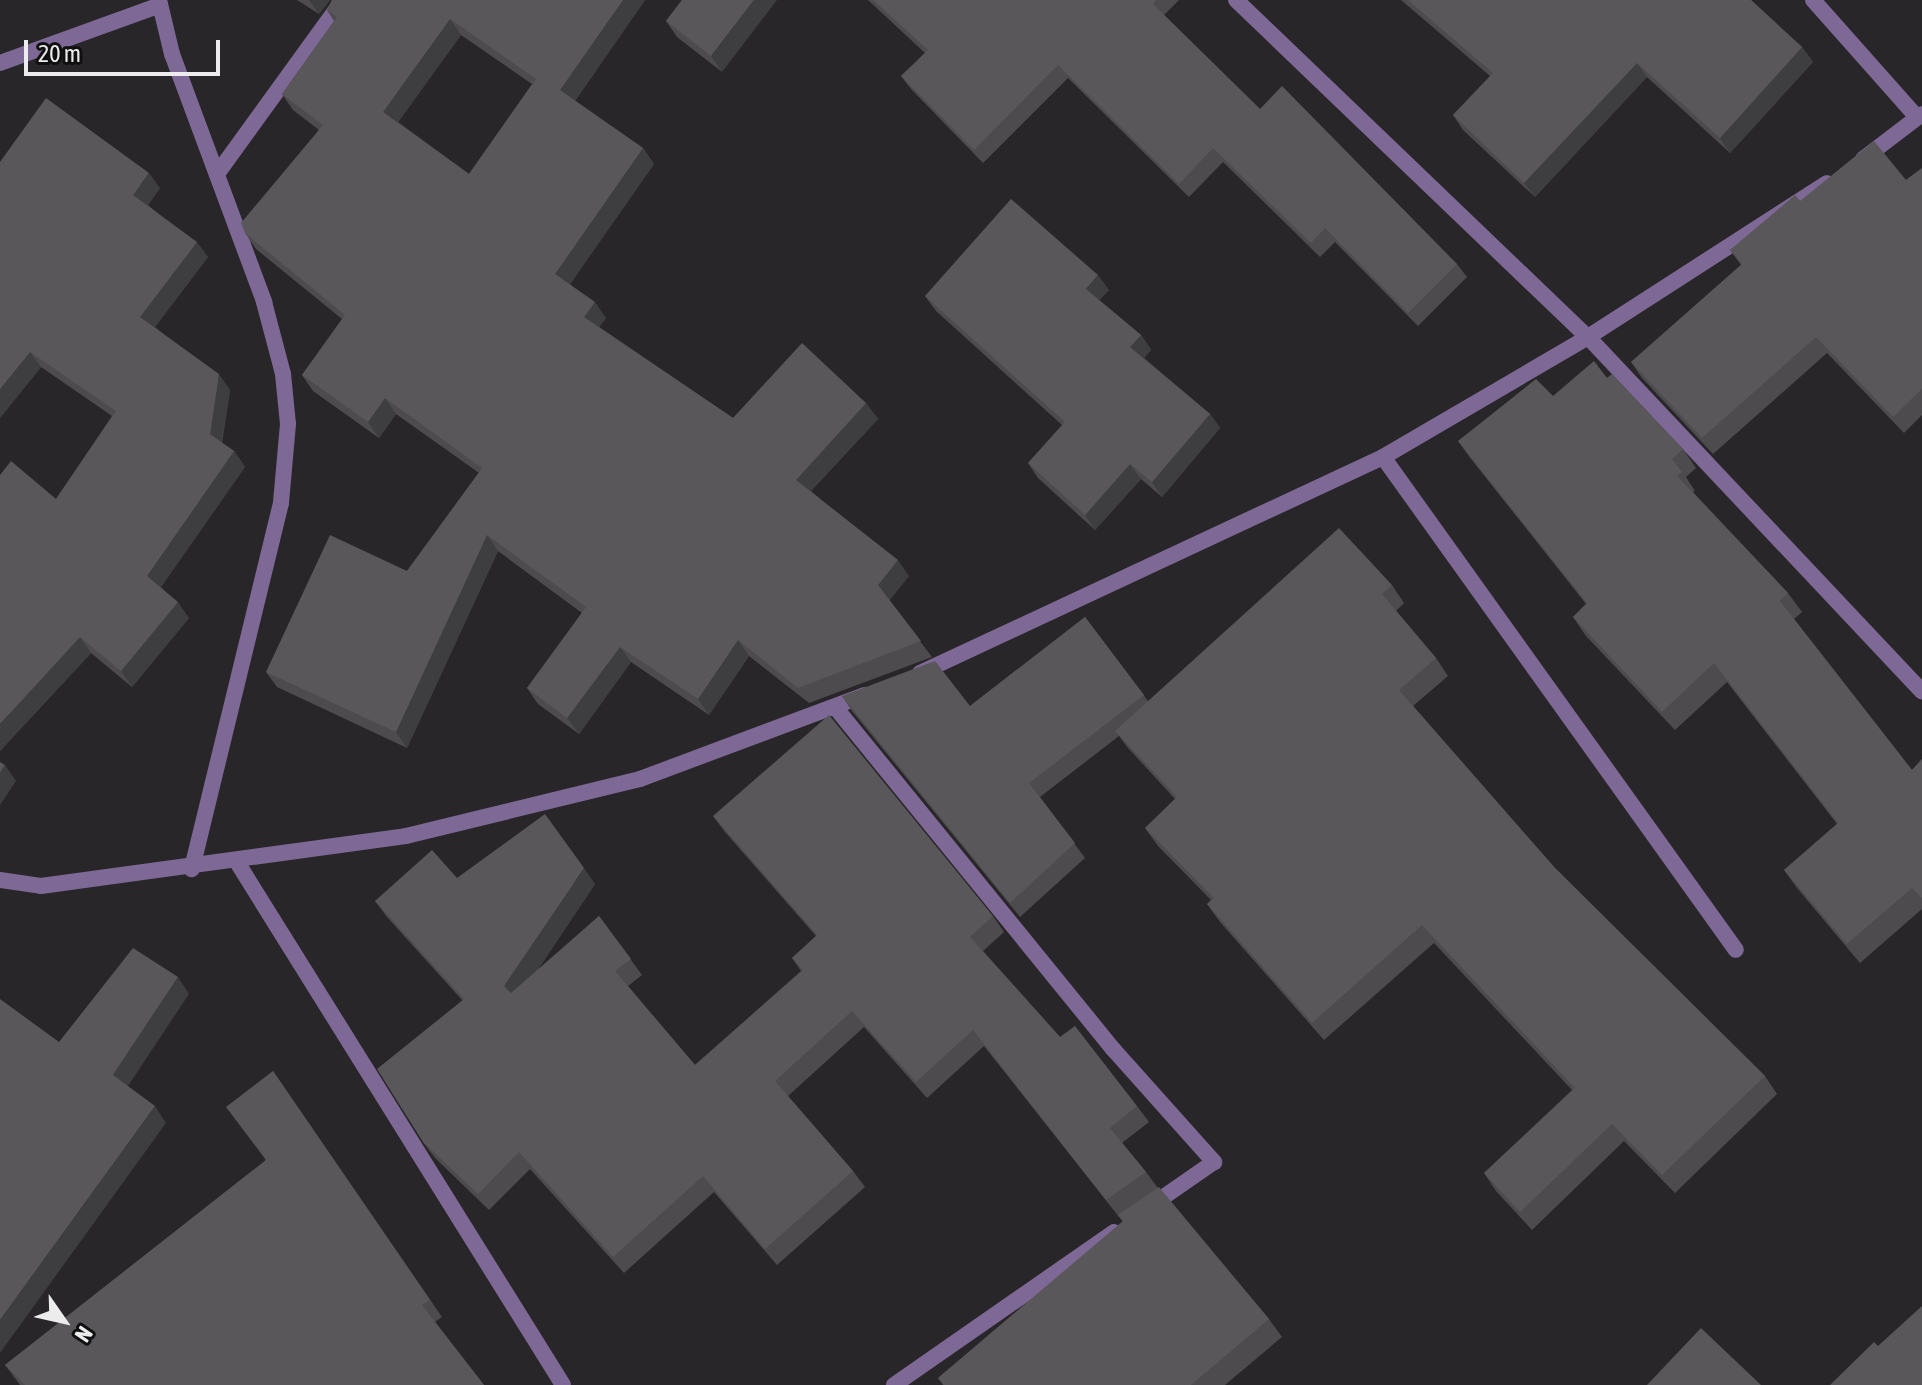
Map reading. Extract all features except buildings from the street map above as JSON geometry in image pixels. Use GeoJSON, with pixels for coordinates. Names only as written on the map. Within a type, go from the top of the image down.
{"type":"FeatureCollection","features":[{"type":"Feature","properties":{"kind":"street"},"geometry":{"type":"LineString","coordinates":[[217,174],[343,0]]}},
{"type":"Feature","properties":{"kind":"street"},"geometry":{"type":"LineString","coordinates":[[1236,0],[1588,337],[1922,692]]}},
{"type":"Feature","properties":{"kind":"street"},"geometry":{"type":"LineString","coordinates":[[904,680],[1383,457],[1588,337],[1859,162],[1920,115],[1813,0]]}},
{"type":"Feature","properties":{"kind":"street"},"geometry":{"type":"LineString","coordinates":[[0,63],[160,2],[172,54],[264,302],[283,374],[288,424],[281,503],[192,869]]}},
{"type":"Feature","properties":{"kind":"street"},"geometry":{"type":"LineString","coordinates":[[1383,457],[1736,950]]}},
{"type":"Feature","properties":{"kind":"street"},"geometry":{"type":"LineString","coordinates":[[0,880],[41,886],[192,869],[406,836],[640,779],[876,691]]}},
{"type":"Feature","properties":{"kind":"street"},"geometry":{"type":"LineString","coordinates":[[835,707],[1113,1049],[1214,1162],[894,1385]]}},
{"type":"Feature","properties":{"kind":"street"},"geometry":{"type":"LineString","coordinates":[[237,862],[563,1385]]}}]}
